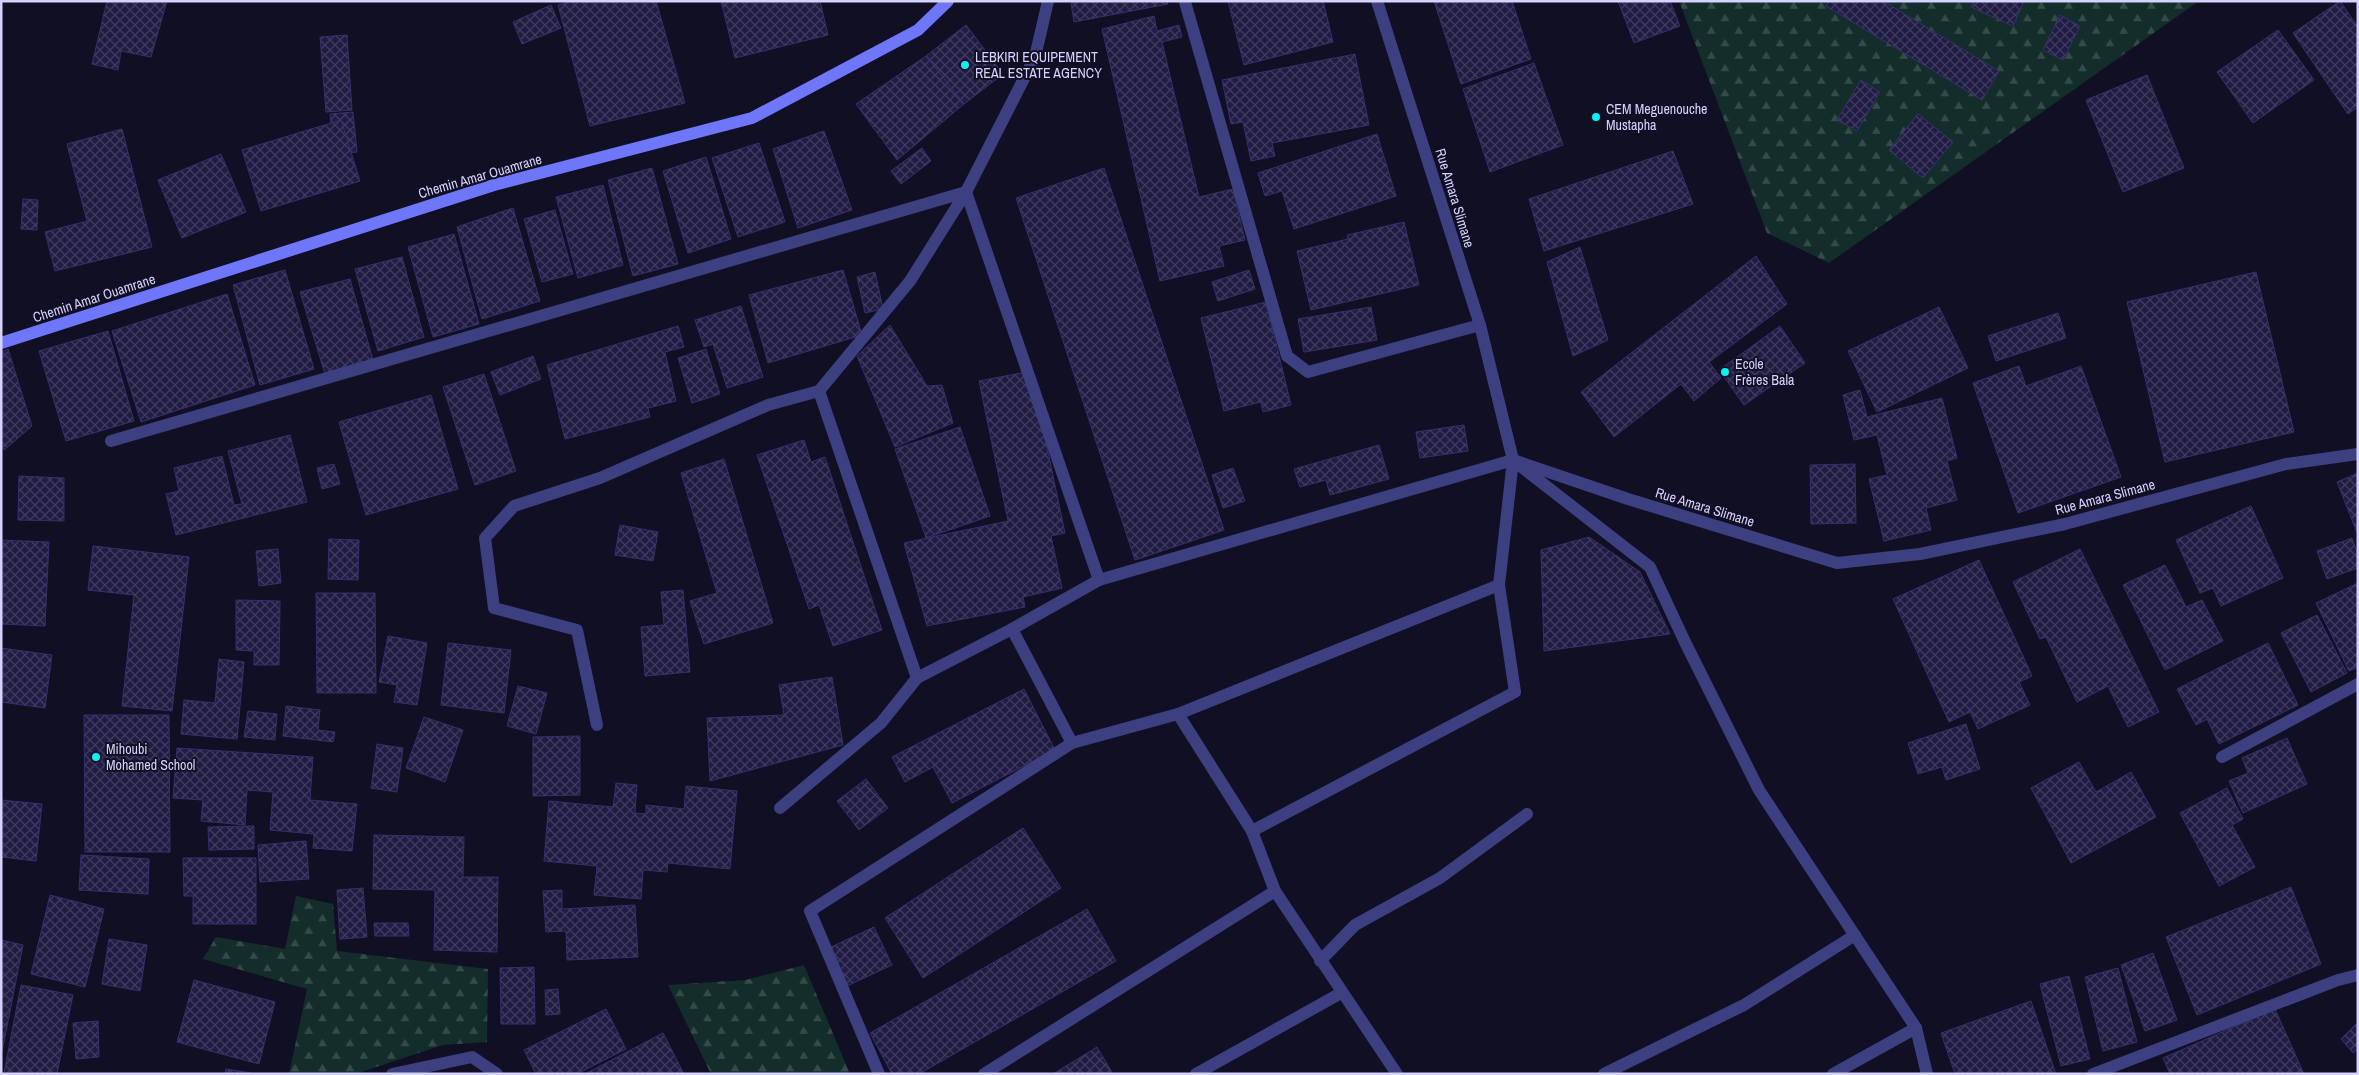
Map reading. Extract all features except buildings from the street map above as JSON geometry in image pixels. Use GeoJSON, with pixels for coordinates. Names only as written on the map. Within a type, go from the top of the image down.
{"type":"FeatureCollection","features":[{"type":"Feature","properties":{"kind":"main road","name":"Chemin Amar Ouamrane"},"geometry":{"type":"LineString","coordinates":[[1,343],[494,185],[752,118],[918,30],[948,1]]}},
{"type":"Feature","properties":{"kind":"street"},"geometry":{"type":"LineString","coordinates":[[597,725],[577,630],[494,608],[485,538],[514,506],[600,478],[768,405],[819,391],[910,281],[966,192],[1035,57],[1048,1]]}},
{"type":"Feature","properties":{"kind":"street","name":"Rue Amara Slimane"},"geometry":{"type":"LineString","coordinates":[[1378,1],[1480,325],[1513,460],[1628,499],[1837,563],[1920,554],[2065,524],[2286,464],[2358,454]]}},
{"type":"Feature","properties":{"kind":"street"},"geometry":{"type":"LineString","coordinates":[[1185,2],[1287,356],[1308,372],[1480,325]]}},
{"type":"Feature","properties":{"kind":"street"},"geometry":{"type":"LineString","coordinates":[[111,440],[966,192]]}},
{"type":"Feature","properties":{"kind":"street"},"geometry":{"type":"LineString","coordinates":[[966,192],[1099,580]]}},
{"type":"Feature","properties":{"kind":"street"},"geometry":{"type":"LineString","coordinates":[[819,391],[917,678]]}},
{"type":"Feature","properties":{"kind":"street"},"geometry":{"type":"LineString","coordinates":[[780,808],[881,724],[917,678],[1012,630],[1099,580],[1513,460]]}},
{"type":"Feature","properties":{"kind":"street"},"geometry":{"type":"LineString","coordinates":[[1252,831],[1515,692],[1499,585],[1513,460]]}},
{"type":"Feature","properties":{"kind":"street"},"geometry":{"type":"LineString","coordinates":[[1513,460],[1650,567],[1684,642],[1759,790],[1916,1028],[1927,1074]]}},
{"type":"Feature","properties":{"kind":"street"},"geometry":{"type":"LineString","coordinates":[[879,1074],[810,911],[1072,743],[1178,714],[1499,585]]}},
{"type":"Feature","properties":{"kind":"street"},"geometry":{"type":"LineString","coordinates":[[1012,630],[1072,743]]}},
{"type":"Feature","properties":{"kind":"street"},"geometry":{"type":"LineString","coordinates":[[2222,757],[2358,684]]}},
{"type":"Feature","properties":{"kind":"street"},"geometry":{"type":"LineString","coordinates":[[1178,714],[1252,831],[1275,891],[1396,1074]]}},
{"type":"Feature","properties":{"kind":"street"},"geometry":{"type":"LineString","coordinates":[[1320,961],[1356,925],[1440,878],[1527,814]]}},
{"type":"Feature","properties":{"kind":"street"},"geometry":{"type":"LineString","coordinates":[[984,1074],[1275,891]]}},
{"type":"Feature","properties":{"kind":"street"},"geometry":{"type":"LineString","coordinates":[[1604,1074],[1744,1004],[1855,935]]}},
{"type":"Feature","properties":{"kind":"street"},"geometry":{"type":"LineString","coordinates":[[2093,1074],[2338,980],[2358,975]]}},
{"type":"Feature","properties":{"kind":"street"},"geometry":{"type":"LineString","coordinates":[[1196,1074],[1341,993]]}},
{"type":"Feature","properties":{"kind":"street"},"geometry":{"type":"LineString","coordinates":[[1833,1074],[1916,1028]]}},
{"type":"Feature","properties":{"kind":"street"},"geometry":{"type":"LineString","coordinates":[[392,1074],[472,1058],[497,1074]]}},
{"type":"Feature","properties":{"kind":"green space"},"geometry":{"type":"Polygon","coordinates":[[[1679,1],[2199,1],[1829,263],[1767,233],[1679,1]]]}},
{"type":"Feature","properties":{"kind":"green space"},"geometry":{"type":"Polygon","coordinates":[[[296,896],[333,904],[337,951],[488,969],[487,1042],[443,1045],[355,1074],[289,1074],[307,989],[203,959],[216,937],[285,949],[296,896]]]}},
{"type":"Feature","properties":{"kind":"green space"},"geometry":{"type":"Polygon","coordinates":[[[804,965],[850,1074],[711,1074],[668,985],[745,980],[804,965]]]}},
{"type":"Feature","properties":{"kind":"place","name":"LEBKIRI EQUIPEMENT REAL ESTATE AGENCY"},"geometry":{"type":"Point","coordinates":[965,65]}},
{"type":"Feature","properties":{"kind":"place","name":"CEM Meguenouche Mustapha"},"geometry":{"type":"Point","coordinates":[1596,117]}},
{"type":"Feature","properties":{"kind":"place","name":"Ecole Frères Bala"},"geometry":{"type":"Point","coordinates":[1725,372]}},
{"type":"Feature","properties":{"kind":"place","name":"Mihoubi Mohamed School"},"geometry":{"type":"Point","coordinates":[96,757]}}]}
